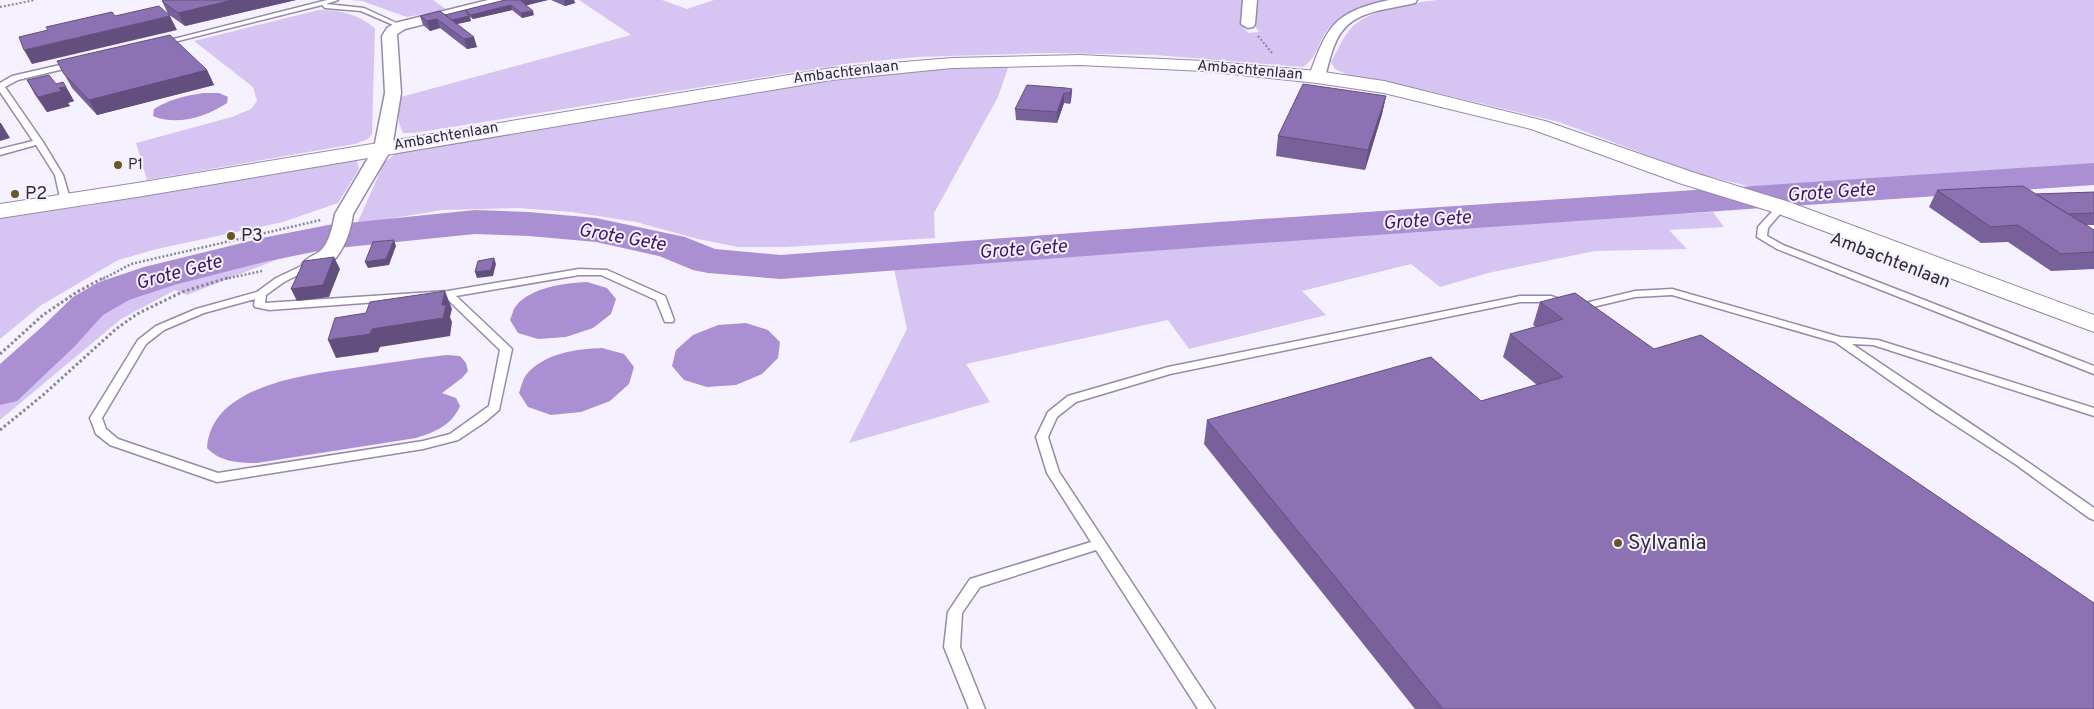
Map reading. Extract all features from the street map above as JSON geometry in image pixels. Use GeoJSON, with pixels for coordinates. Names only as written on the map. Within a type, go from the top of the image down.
{"type":"FeatureCollection","features":[{"type":"Feature","properties":{"kind":"street"},"geometry":{"type":"LineString","coordinates":[[312,264],[328,255],[383,148],[393,93],[389,36],[392,31],[400,26],[504,0]]}},
{"type":"Feature","properties":{"kind":"street"},"geometry":{"type":"LineString","coordinates":[[1248,24],[1250,0]]}},
{"type":"Feature","properties":{"kind":"street"},"geometry":{"type":"LineString","coordinates":[[1308,76],[1338,28],[1352,18],[1373,8],[1410,0]]}},
{"type":"Feature","properties":{"kind":"street","name":"Ambachtenlaan"},"geometry":{"type":"LineString","coordinates":[[0,211],[66,202],[775,82],[888,67],[1022,60],[1080,60],[1204,66],[1308,76],[1420,94],[1538,125],[1721,191],[2094,338]]}},
{"type":"Feature","properties":{"kind":"street","name":"Ambachtenlaan"},"geometry":{"type":"LineString","coordinates":[[1770,211],[2094,324]]}},
{"type":"Feature","properties":{"kind":"lane"},"geometry":{"type":"LineString","coordinates":[[151,46],[335,0]]}},
{"type":"Feature","properties":{"kind":"lane"},"geometry":{"type":"LineString","coordinates":[[316,6],[362,9],[400,26]]}},
{"type":"Feature","properties":{"kind":"lane"},"geometry":{"type":"LineString","coordinates":[[66,202],[59,175],[1,86],[15,78],[83,62]]}},
{"type":"Feature","properties":{"kind":"lane"},"geometry":{"type":"LineString","coordinates":[[0,152],[38,142]]}},
{"type":"Feature","properties":{"kind":"lane"},"geometry":{"type":"LineString","coordinates":[[1770,211],[1763,227],[1762,237],[1780,247],[2094,370]]}},
{"type":"Feature","properties":{"kind":"lane"},"geometry":{"type":"LineString","coordinates":[[312,264],[280,280],[261,294],[200,311],[160,328],[142,342],[96,418],[100,431],[114,442],[217,478],[423,445],[454,437],[495,407],[506,349],[448,294]]}},
{"type":"Feature","properties":{"kind":"lane"},"geometry":{"type":"LineString","coordinates":[[261,294],[259,305],[269,307],[448,294],[579,272],[603,272],[661,298],[669,320]]}},
{"type":"Feature","properties":{"kind":"lane"},"geometry":{"type":"LineString","coordinates":[[1207,709],[1053,473],[1042,437],[1052,415],[1072,399],[1168,371],[1520,299],[1551,300],[1576,308],[1635,294],[1672,292],[1839,340],[1874,342],[2094,412]]}},
{"type":"Feature","properties":{"kind":"lane"},"geometry":{"type":"LineString","coordinates":[[1839,340],[1921,397],[2019,461],[2094,515]]}},
{"type":"Feature","properties":{"kind":"lane"},"geometry":{"type":"LineString","coordinates":[[977,709],[952,647],[955,612],[975,582],[1100,544]]}},
{"type":"Feature","properties":{"kind":"path"},"geometry":{"type":"LineString","coordinates":[[0,8],[36,0]]}},
{"type":"Feature","properties":{"kind":"path"},"geometry":{"type":"LineString","coordinates":[[1248,24],[1272,54],[1302,67],[1308,76]]}},
{"type":"Feature","properties":{"kind":"path"},"geometry":{"type":"LineString","coordinates":[[0,354],[43,315],[78,292],[131,264],[341,228]]}},
{"type":"Feature","properties":{"kind":"shaded area"},"geometry":{"type":"Polygon","coordinates":[[[351,0],[433,0],[447,10],[407,17],[362,1],[351,0]]]}},
{"type":"Feature","properties":{"kind":"shaded area"},"geometry":{"type":"Polygon","coordinates":[[[579,0],[662,0],[687,9],[714,0],[1242,0],[1240,21],[1248,33],[1259,32],[1254,25],[1257,0],[1393,0],[1359,10],[1335,22],[1325,33],[1312,59],[1303,67],[1155,55],[1053,53],[917,57],[845,64],[414,133],[403,133],[399,123],[397,98],[631,35],[579,0]]]}},
{"type":"Feature","properties":{"kind":"shaded area"},"geometry":{"type":"Polygon","coordinates":[[[1436,0],[2094,0],[2094,174],[1783,195],[1695,173],[1559,122],[1429,91],[1348,75],[1335,69],[1331,62],[1344,37],[1354,25],[1372,14],[1404,5],[1436,0]]]}},
{"type":"Feature","properties":{"kind":"shaded area"},"geometry":{"type":"Polygon","coordinates":[[[319,10],[348,14],[362,19],[375,28],[372,134],[368,139],[355,144],[147,180],[136,143],[232,117],[251,109],[257,101],[253,87],[194,41],[319,10]]]}},
{"type":"Feature","properties":{"kind":"shaded area"},"geometry":{"type":"Polygon","coordinates":[[[1009,65],[998,97],[934,213],[935,238],[786,247],[738,247],[698,239],[636,222],[572,212],[517,208],[443,210],[357,224],[384,163],[397,152],[802,84],[961,67],[1009,65]]]}},
{"type":"Feature","properties":{"kind":"shaded area"},"geometry":{"type":"Polygon","coordinates":[[[203,93],[219,93],[228,97],[227,103],[201,116],[181,120],[162,119],[153,116],[154,109],[172,100],[203,93]]]}},
{"type":"Feature","properties":{"kind":"shaded area"},"geometry":{"type":"Polygon","coordinates":[[[357,161],[359,169],[338,203],[283,222],[157,249],[118,260],[40,306],[0,339],[0,218],[93,205],[357,161]]]}},
{"type":"Feature","properties":{"kind":"shaded area"},"geometry":{"type":"Polygon","coordinates":[[[1713,212],[1724,227],[1669,230],[1687,249],[1595,251],[1488,273],[1440,287],[1411,264],[1302,291],[1326,315],[1189,349],[1168,320],[966,364],[990,402],[849,443],[907,329],[894,269],[1460,226],[1713,212]]]}},
{"type":"Feature","properties":{"kind":"shaded area"},"geometry":{"type":"Polygon","coordinates":[[[325,245],[276,260],[187,295],[175,290],[121,319],[0,420],[0,405],[38,375],[70,341],[104,313],[130,295],[223,265],[325,245]]]}},
{"type":"Feature","properties":{"kind":"shaded area"},"geometry":{"type":"Polygon","coordinates":[[[587,282],[607,288],[616,299],[611,314],[593,328],[566,337],[538,339],[518,333],[510,320],[515,307],[530,294],[549,287],[587,282]]]}},
{"type":"Feature","properties":{"kind":"shaded area"},"geometry":{"type":"Polygon","coordinates":[[[746,323],[768,330],[780,342],[778,358],[762,374],[736,385],[707,387],[684,380],[672,366],[676,350],[693,335],[718,325],[746,323]]]}},
{"type":"Feature","properties":{"kind":"shaded area"},"geometry":{"type":"Polygon","coordinates":[[[602,348],[624,354],[634,367],[629,384],[610,401],[581,412],[551,415],[528,407],[519,393],[525,377],[533,368],[551,357],[571,351],[602,348]]]}},
{"type":"Feature","properties":{"kind":"shaded area"},"geometry":{"type":"Polygon","coordinates":[[[447,355],[460,356],[466,363],[468,371],[442,393],[456,398],[460,406],[457,413],[448,423],[430,433],[416,438],[257,463],[224,459],[207,448],[213,426],[226,409],[245,396],[267,386],[316,373],[447,355]]]}},
{"type":"Feature","properties":{"kind":"building"},"geometry":{"type":"Polygon","coordinates":[[[233,0],[178,13],[162,1],[233,0]]]}},
{"type":"Feature","properties":{"kind":"building"},"geometry":{"type":"Polygon","coordinates":[[[505,0],[520,0],[533,11],[521,13],[511,5],[471,15],[465,10],[505,0]]]}},
{"type":"Feature","properties":{"kind":"building"},"geometry":{"type":"Polygon","coordinates":[[[159,6],[170,16],[24,50],[19,37],[48,30],[46,27],[112,12],[115,16],[159,6]]]}},
{"type":"Feature","properties":{"kind":"building"},"geometry":{"type":"Polygon","coordinates":[[[465,10],[469,16],[452,20],[445,15],[465,10]]]}},
{"type":"Feature","properties":{"kind":"building"},"geometry":{"type":"Polygon","coordinates":[[[440,11],[474,37],[464,39],[437,19],[427,21],[420,16],[440,11]]]}},
{"type":"Feature","properties":{"kind":"building"},"geometry":{"type":"Polygon","coordinates":[[[170,35],[207,70],[89,100],[64,74],[57,61],[170,35]]]}},
{"type":"Feature","properties":{"kind":"building"},"geometry":{"type":"Polygon","coordinates":[[[49,75],[56,84],[63,82],[66,87],[59,88],[62,91],[38,97],[27,80],[49,75]]]}},
{"type":"Feature","properties":{"kind":"building"},"geometry":{"type":"Polygon","coordinates":[[[1303,84],[1386,96],[1368,150],[1278,136],[1303,84]]]}},
{"type":"Feature","properties":{"kind":"building"},"geometry":{"type":"Polygon","coordinates":[[[1027,85],[1072,89],[1070,93],[1064,93],[1057,112],[1015,109],[1027,85]]]}},
{"type":"Feature","properties":{"kind":"building"},"geometry":{"type":"Polygon","coordinates":[[[2023,186],[2094,230],[2094,252],[2061,254],[2018,225],[1991,227],[1937,190],[2023,186]]]}},
{"type":"Feature","properties":{"kind":"building"},"geometry":{"type":"Polygon","coordinates":[[[2094,192],[2094,213],[2068,214],[2036,194],[2094,192]]]}},
{"type":"Feature","properties":{"kind":"building"},"geometry":{"type":"Polygon","coordinates":[[[394,240],[386,259],[365,262],[373,242],[394,240]]]}},
{"type":"Feature","properties":{"kind":"building"},"geometry":{"type":"Polygon","coordinates":[[[334,257],[323,285],[291,289],[304,261],[334,257]]]}},
{"type":"Feature","properties":{"kind":"building"},"geometry":{"type":"Polygon","coordinates":[[[494,258],[491,270],[475,272],[478,261],[494,258]]]}},
{"type":"Feature","properties":{"kind":"building"},"geometry":{"type":"Polygon","coordinates":[[[445,291],[442,305],[446,305],[443,318],[372,329],[370,334],[328,340],[335,318],[366,313],[370,302],[445,291]]]}},
{"type":"Feature","properties":{"kind":"building","name":"Sylvania"},"geometry":{"type":"Polygon","coordinates":[[[1575,293],[1654,349],[1701,335],[2094,603],[2094,709],[1443,709],[1207,420],[1431,357],[1481,401],[1563,377],[1510,334],[1563,319],[1540,302],[1575,293]]]}},
{"type":"Feature","properties":{"kind":"waterway","name":"Grote Gete"},"geometry":{"type":"LineString","coordinates":[[0,390],[59,336],[88,306],[114,291],[159,276],[262,250],[328,237],[475,222],[529,224],[596,230],[671,246],[708,261],[781,267],[1218,234],[2094,174]]}},
{"type":"Feature","properties":{"kind":"place","name":"P1"},"geometry":{"type":"Point","coordinates":[118,165]}},
{"type":"Feature","properties":{"kind":"place","name":"P2"},"geometry":{"type":"Point","coordinates":[15,194]}},
{"type":"Feature","properties":{"kind":"place","name":"P3"},"geometry":{"type":"Point","coordinates":[231,236]}},
{"type":"Feature","properties":{"kind":"place","name":"Sylvania"},"geometry":{"type":"Point","coordinates":[1618,543]}}]}
